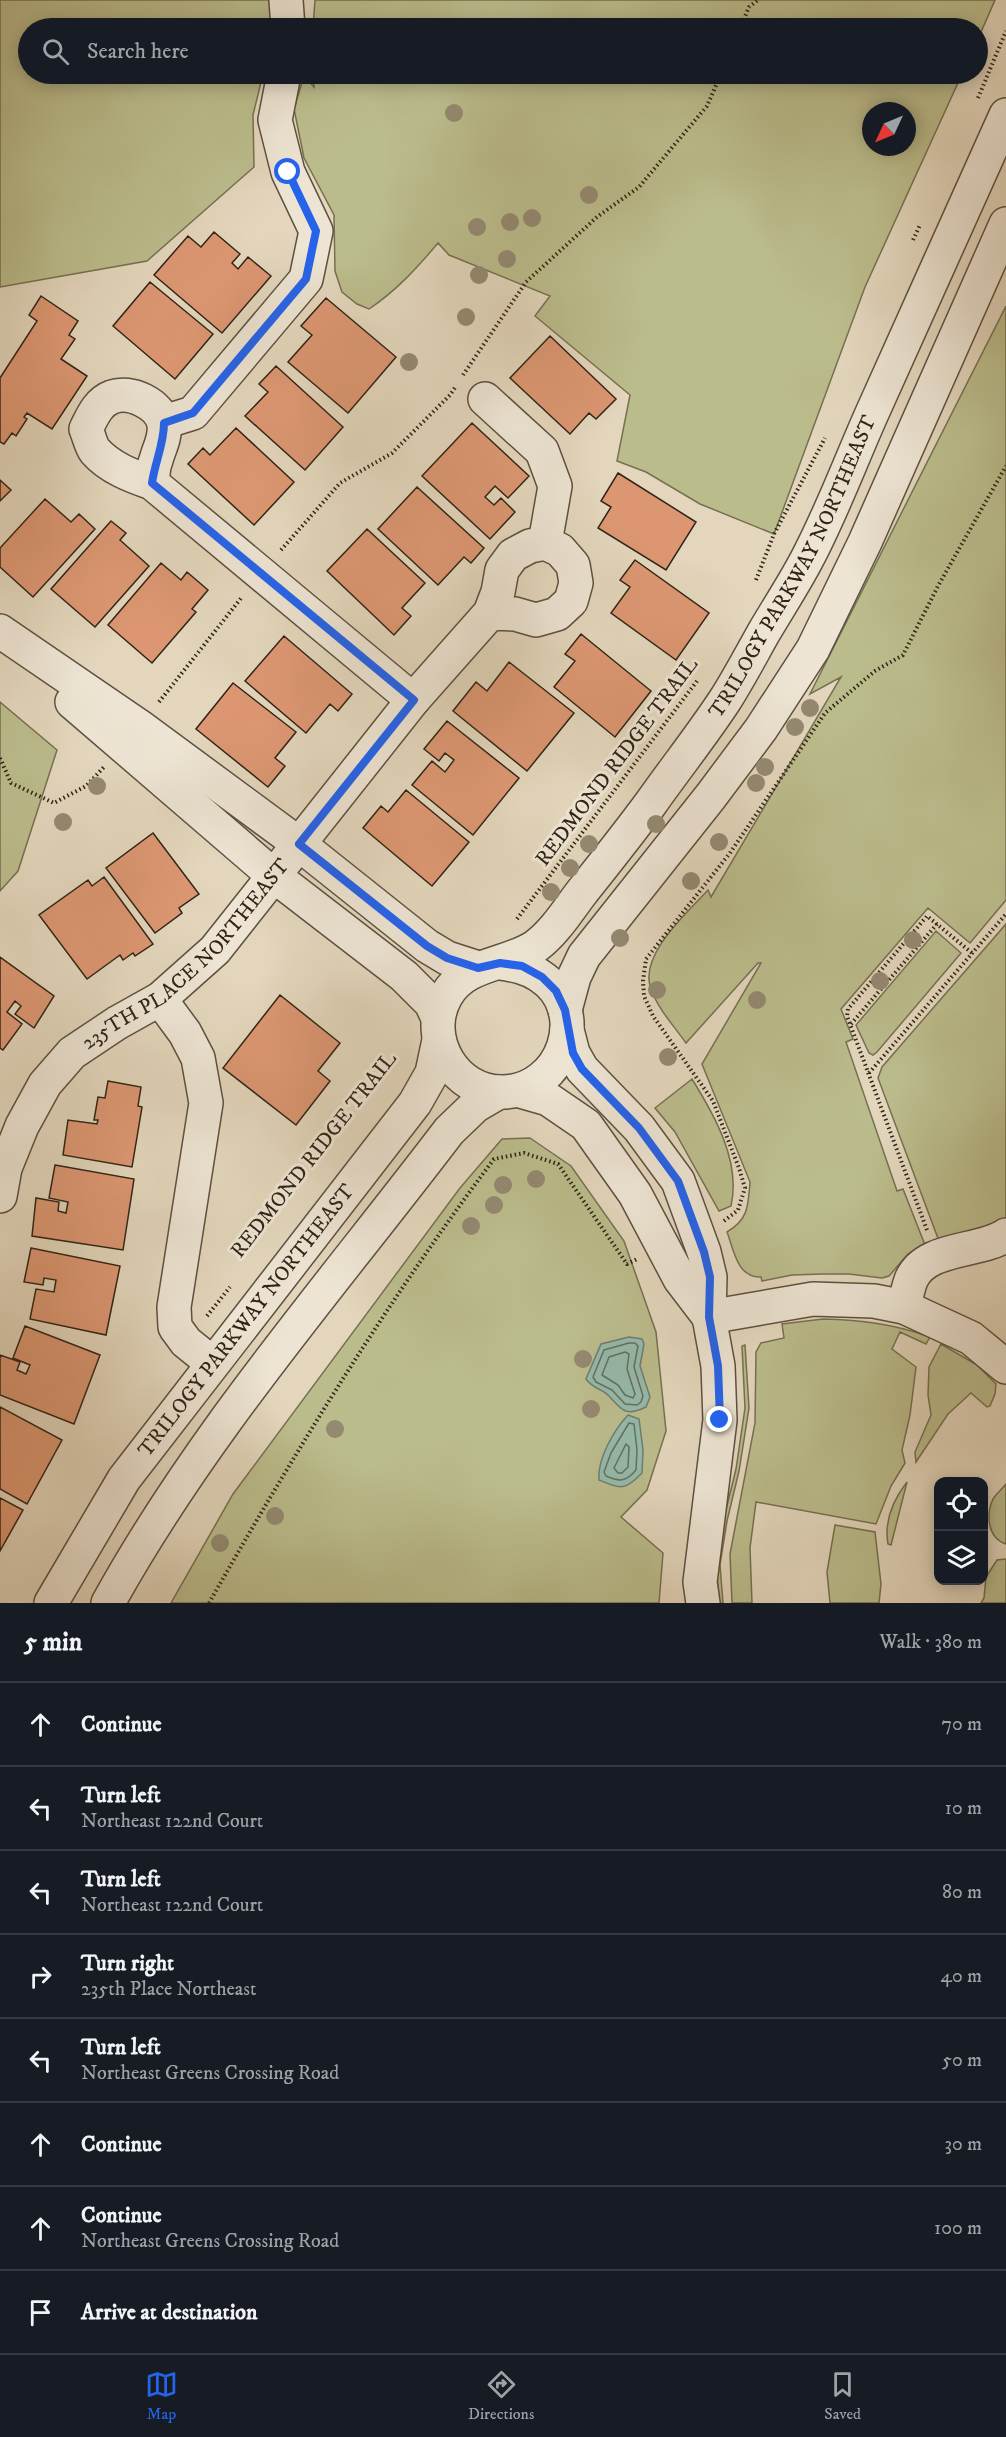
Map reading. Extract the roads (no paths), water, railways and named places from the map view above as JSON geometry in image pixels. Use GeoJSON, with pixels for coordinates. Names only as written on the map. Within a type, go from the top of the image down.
{"type":"FeatureCollection","features":[{"type":"Feature","properties":{"kind":"street"},"geometry":{"type":"LineString","coordinates":[[286,0],[287,18]]}},
{"type":"Feature","properties":{"kind":"street"},"geometry":{"type":"LineString","coordinates":[[164,423],[193,413],[306,279],[316,231],[288,172],[275,120],[282,84]]}},
{"type":"Feature","properties":{"kind":"street","name":"TRILOGY PARKWAY NORTHEAST"},"geometry":{"type":"LineString","coordinates":[[489,965],[535,946],[552,930],[637,822],[725,700],[807,558],[1006,115]]}},
{"type":"Feature","properties":{"kind":"street"},"geometry":{"type":"LineString","coordinates":[[509,1091],[538,1082],[553,1068],[563,1050],[574,977],[584,956],[761,729],[813,649],[865,542],[1006,224]]}},
{"type":"Feature","properties":{"kind":"street"},"geometry":{"type":"LineString","coordinates":[[152,483],[155,461],[164,441],[164,423],[152,405],[132,395],[111,397],[96,409],[86,429],[94,450],[111,465],[129,475],[152,483],[414,700]]}},
{"type":"Feature","properties":{"kind":"street"},"geometry":{"type":"LineString","coordinates":[[485,399],[542,451],[555,486],[545,543],[560,550],[573,565],[576,583],[571,601],[557,615],[536,620],[515,614],[490,613]]}},
{"type":"Feature","properties":{"kind":"street","name":"235TH PLACE NORTHEAST"},"geometry":{"type":"LineString","coordinates":[[0,1196],[5,1168],[22,1126],[45,1084],[72,1053],[117,1023],[160,999],[215,950],[414,700],[490,613],[498,592],[502,570],[513,555],[530,546],[545,543]]}},
{"type":"Feature","properties":{"kind":"street"},"geometry":{"type":"LineString","coordinates":[[0,631],[131,736],[273,875],[404,976],[431,1003],[447,1061],[462,1078],[479,1088],[548,1099],[586,1125],[634,1194],[680,1278],[709,1317]]}},
{"type":"Feature","properties":{"kind":"street"},"geometry":{"type":"LineString","coordinates":[[0,640],[131,736],[299,844],[427,946],[447,958],[489,965],[522,966],[542,977],[556,991],[566,1020],[573,1053],[582,1069],[639,1128],[678,1181],[704,1252],[710,1277],[709,1317],[718,1366],[720,1420],[700,1582],[703,1603]]}},
{"type":"Feature","properties":{"kind":"street"},"geometry":{"type":"LineString","coordinates":[[439,1029],[446,997],[459,980],[489,965]]}},
{"type":"Feature","properties":{"kind":"street"},"geometry":{"type":"LineString","coordinates":[[160,999],[185,1033],[198,1058],[206,1103],[174,1307],[175,1327],[186,1342],[212,1363]]}},
{"type":"Feature","properties":{"kind":"street","name":"TRILOGY PARKWAY NORTHEAST"},"geometry":{"type":"LineString","coordinates":[[51,1603],[124,1479],[415,1103],[432,1073],[439,1029]]}},
{"type":"Feature","properties":{"kind":"street","name":"TRILOGY PARKWAY NORTHEAST"},"geometry":{"type":"LineString","coordinates":[[108,1603],[169,1500],[236,1406],[448,1131],[475,1106],[509,1091]]}},
{"type":"Feature","properties":{"kind":"street"},"geometry":{"type":"LineString","coordinates":[[904,1307],[912,1277],[937,1256],[985,1245],[1006,1235]]}},
{"type":"Feature","properties":{"kind":"street"},"geometry":{"type":"LineString","coordinates":[[709,1317],[813,1299],[874,1301],[904,1307],[971,1338],[1006,1367]]}},
{"type":"Feature","properties":{"kind":"water"},"geometry":{"type":"Polygon","coordinates":[[[629,1337],[642,1339],[644,1344],[640,1366],[650,1397],[646,1407],[628,1412],[586,1379],[601,1344],[629,1337]]]}},
{"type":"Feature","properties":{"kind":"water"},"geometry":{"type":"Polygon","coordinates":[[[628,1415],[639,1419],[643,1450],[642,1473],[631,1483],[622,1487],[599,1480],[599,1472],[607,1445],[628,1415]]]}}]}
